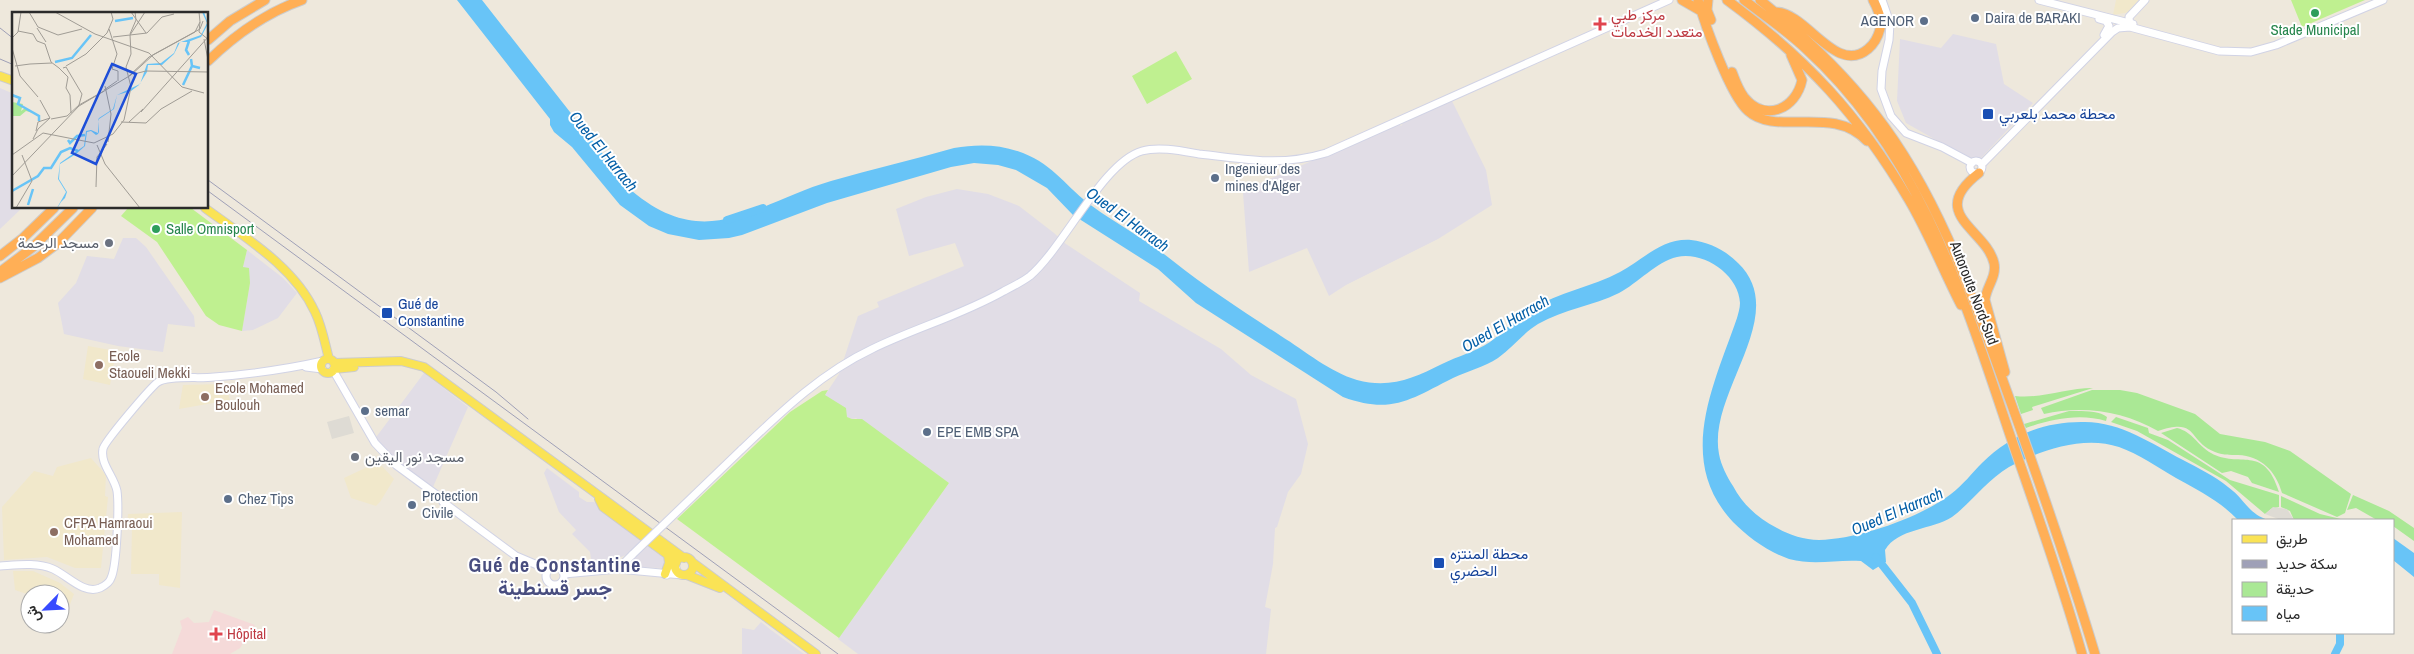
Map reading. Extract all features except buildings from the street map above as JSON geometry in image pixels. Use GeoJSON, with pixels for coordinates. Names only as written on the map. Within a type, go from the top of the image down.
{"type":"FeatureCollection","features":[{"type":"Feature","properties":{"kind":"highway"},"geometry":{"type":"LineString","coordinates":[[209,39],[230,21],[265,0]]}},
{"type":"Feature","properties":{"kind":"highway"},"geometry":{"type":"LineString","coordinates":[[209,60],[244,30],[264,17],[302,0]]}},
{"type":"Feature","properties":{"kind":"highway"},"geometry":{"type":"LineString","coordinates":[[1682,0],[1701,12]]}},
{"type":"Feature","properties":{"kind":"highway"},"geometry":{"type":"LineString","coordinates":[[1698,0],[1733,92],[1748,112],[1758,118],[1770,121],[1810,120],[1836,124],[1864,138],[1882,158]]}},
{"type":"Feature","properties":{"kind":"highway"},"geometry":{"type":"LineString","coordinates":[[1708,0],[1707,10],[1738,87],[1744,97],[1758,108],[1780,109],[1789,105],[1800,89],[1802,80],[1799,68],[1780,41]]}},
{"type":"Feature","properties":{"kind":"highway"},"geometry":{"type":"LineString","coordinates":[[1727,0],[1780,41],[1826,86],[1862,129],[1909,200],[1933,244],[1976,334]]}},
{"type":"Feature","properties":{"kind":"highway","name":"Autoroute Nord-Sud"},"geometry":{"type":"LineString","coordinates":[[1744,0],[1784,29],[1832,74],[1878,133],[1926,209],[1960,289],[1976,334],[2082,654]]}},
{"type":"Feature","properties":{"kind":"highway","name":"Autoroute Nord-Sud"},"geometry":{"type":"LineString","coordinates":[[1760,0],[1799,32],[1876,114],[1907,161],[1943,226],[1956,255],[2005,385],[2095,654]]}},
{"type":"Feature","properties":{"kind":"highway"},"geometry":{"type":"LineString","coordinates":[[1774,12],[1791,16],[1833,50],[1849,56],[1866,51],[1876,40],[1880,16],[1873,0]]}},
{"type":"Feature","properties":{"kind":"highway"},"geometry":{"type":"LineString","coordinates":[[1980,169],[1965,187],[1959,199],[1958,210],[1962,220],[1987,250],[1994,262],[1994,276],[1986,291],[1985,300],[2003,362],[2005,385]]}},
{"type":"Feature","properties":{"kind":"highway"},"geometry":{"type":"LineString","coordinates":[[0,256],[23,238],[53,209]]}},
{"type":"Feature","properties":{"kind":"highway"},"geometry":{"type":"LineString","coordinates":[[0,272],[32,247],[72,209]]}},
{"type":"Feature","properties":{"kind":"highway"},"geometry":{"type":"LineString","coordinates":[[0,278],[38,258],[58,243],[91,209]]}},
{"type":"Feature","properties":{"kind":"main road"},"geometry":{"type":"LineString","coordinates":[[618,569],[795,398],[837,369],[892,340],[987,301],[1028,278],[1046,261],[1111,172],[1128,158],[1143,150],[1170,150],[1284,162],[1326,153],[1669,0]]}},
{"type":"Feature","properties":{"kind":"main road"},"geometry":{"type":"LineString","coordinates":[[1659,4],[1678,0]]}},
{"type":"Feature","properties":{"kind":"main road"},"geometry":{"type":"LineString","coordinates":[[1883,0],[1890,23],[1889,40],[1882,65],[1881,83],[1884,100],[1891,116],[1906,133],[1942,146],[1972,163],[1978,161],[1980,169]]}},
{"type":"Feature","properties":{"kind":"main road"},"geometry":{"type":"LineString","coordinates":[[2039,0],[2219,51],[2251,52],[2276,45],[2383,0]]}},
{"type":"Feature","properties":{"kind":"main road"},"geometry":{"type":"LineString","coordinates":[[2114,20],[2133,12],[2145,0]]}},
{"type":"Feature","properties":{"kind":"main road"},"geometry":{"type":"LineString","coordinates":[[1972,163],[1971,171],[1980,169],[2093,49],[2115,30],[2132,25],[2220,47],[2252,47],[2275,41],[2374,0]]}},
{"type":"Feature","properties":{"kind":"main road"},"geometry":{"type":"LineString","coordinates":[[2086,12],[2091,16],[2106,21],[2109,26],[2093,49]]}},
{"type":"Feature","properties":{"kind":"main road"},"geometry":{"type":"LineString","coordinates":[[2132,25],[2133,12]]}},
{"type":"Feature","properties":{"kind":"main road"},"geometry":{"type":"LineString","coordinates":[[0,76],[12,81]]}},
{"type":"Feature","properties":{"kind":"main road"},"geometry":{"type":"LineString","coordinates":[[206,209],[276,262],[295,281],[315,311],[329,365],[376,443],[396,465],[516,556],[549,570],[556,567],[564,574],[618,569],[666,575],[684,575],[718,587],[816,654]]}},
{"type":"Feature","properties":{"kind":"main road"},"geometry":{"type":"LineString","coordinates":[[0,566],[39,566],[52,569],[84,588],[99,589],[111,579],[118,509],[115,484],[102,459],[104,444],[152,388],[166,379],[227,376],[301,366],[401,361],[424,367],[692,562],[810,654]]}},
{"type":"Feature","properties":{"kind":"main road"},"geometry":{"type":"LineString","coordinates":[[329,365],[402,365],[422,370],[668,550],[676,566],[684,575]]}},
{"type":"Feature","properties":{"kind":"main road"},"geometry":{"type":"LineString","coordinates":[[599,499],[603,507],[668,555],[669,563],[666,575]]}},
{"type":"Feature","properties":{"kind":"main road"},"geometry":{"type":"LineString","coordinates":[[666,575],[684,558]]}},
{"type":"Feature","properties":{"kind":"main road"},"geometry":{"type":"LineString","coordinates":[[684,575],[692,571],[692,562]]}},
{"type":"Feature","properties":{"kind":"main road"},"geometry":{"type":"LineString","coordinates":[[549,570],[547,579],[553,584],[562,581],[564,574]]}},
{"type":"Feature","properties":{"kind":"shaded area"},"geometry":{"type":"Polygon","coordinates":[[[2116,0],[2141,0],[2130,12],[2113,15],[2116,0]]]}},
{"type":"Feature","properties":{"kind":"shaded area"},"geometry":{"type":"Polygon","coordinates":[[[1953,34],[1996,44],[2004,84],[2033,103],[1980,159],[1966,157],[1906,123],[1897,101],[1900,39],[1941,48],[1953,34]]]}},
{"type":"Feature","properties":{"kind":"shaded area"},"geometry":{"type":"Polygon","coordinates":[[[0,88],[12,93],[12,209],[21,209],[0,229],[0,88]]]}},
{"type":"Feature","properties":{"kind":"shaded area"},"geometry":{"type":"Polygon","coordinates":[[[1452,101],[1486,170],[1492,205],[1438,239],[1346,285],[1329,296],[1307,248],[1249,272],[1243,193],[1246,189],[1399,124],[1401,126],[1404,122],[1452,101]]]}},
{"type":"Feature","properties":{"kind":"shaded area"},"geometry":{"type":"Polygon","coordinates":[[[957,189],[988,194],[1019,206],[1066,244],[1140,293],[1139,301],[1221,349],[1251,375],[1296,399],[1308,444],[1301,474],[1288,492],[1277,527],[1275,528],[1273,564],[1265,607],[1271,609],[1266,654],[858,654],[838,639],[949,483],[856,418],[847,417],[825,395],[839,374],[858,316],[879,307],[877,302],[964,266],[955,243],[909,256],[896,209],[926,197],[957,189]]]}},
{"type":"Feature","properties":{"kind":"shaded area"},"geometry":{"type":"Polygon","coordinates":[[[123,238],[136,238],[146,247],[194,316],[195,327],[168,324],[163,352],[118,346],[64,334],[58,303],[76,283],[87,256],[114,259],[123,238]]]}},
{"type":"Feature","properties":{"kind":"shaded area"},"geometry":{"type":"Polygon","coordinates":[[[247,250],[283,278],[297,293],[278,318],[253,330],[242,331],[250,283],[243,267],[247,250]]]}},
{"type":"Feature","properties":{"kind":"shaded area","name":"Ecole Staoueli Mekki"},"geometry":{"type":"Polygon","coordinates":[[[88,346],[116,351],[110,385],[83,379],[88,346]]]}},
{"type":"Feature","properties":{"kind":"shaded area"},"geometry":{"type":"Polygon","coordinates":[[[424,373],[468,407],[433,487],[403,466],[374,440],[424,373]]]}},
{"type":"Feature","properties":{"kind":"shaded area","name":"Ecole Mohamed Boulouh"},"geometry":{"type":"Polygon","coordinates":[[[222,384],[224,393],[228,393],[230,400],[179,409],[183,385],[222,384]]]}},
{"type":"Feature","properties":{"kind":"shaded area"},"geometry":{"type":"Polygon","coordinates":[[[349,416],[354,433],[332,439],[327,422],[349,416]]]}},
{"type":"Feature","properties":{"kind":"shaded area","name":"CFPA Hamraoui Mohamed"},"geometry":{"type":"Polygon","coordinates":[[[91,458],[106,475],[105,496],[108,497],[101,568],[75,568],[47,557],[4,560],[2,507],[34,471],[53,476],[57,467],[91,458]]]}},
{"type":"Feature","properties":{"kind":"shaded area"},"geometry":{"type":"Polygon","coordinates":[[[378,462],[394,479],[380,502],[376,506],[351,498],[344,478],[378,462]]]}},
{"type":"Feature","properties":{"kind":"shaded area"},"geometry":{"type":"Polygon","coordinates":[[[547,468],[579,492],[579,497],[587,502],[594,502],[666,559],[666,568],[624,567],[632,552],[600,567],[592,566],[590,552],[572,534],[576,530],[559,512],[544,473],[547,468]]]}},
{"type":"Feature","properties":{"kind":"shaded area"},"geometry":{"type":"Polygon","coordinates":[[[2273,507],[2287,509],[2293,519],[2278,519],[2265,514],[2273,507]]]}},
{"type":"Feature","properties":{"kind":"shaded area"},"geometry":{"type":"Polygon","coordinates":[[[182,512],[180,588],[159,585],[159,574],[131,574],[132,527],[127,526],[128,514],[182,512]]]}},
{"type":"Feature","properties":{"kind":"shaded area"},"geometry":{"type":"Polygon","coordinates":[[[13,571],[33,571],[61,584],[20,584],[20,592],[15,590],[13,571]]]}},
{"type":"Feature","properties":{"kind":"shaded area"},"geometry":{"type":"Polygon","coordinates":[[[70,591],[74,594],[70,604],[70,591]]]}},
{"type":"Feature","properties":{"kind":"shaded area","name":"Hôpital"},"geometry":{"type":"Polygon","coordinates":[[[214,610],[255,625],[240,648],[230,654],[172,654],[182,628],[180,621],[188,617],[194,623],[209,622],[214,610]]]}},
{"type":"Feature","properties":{"kind":"shaded area"},"geometry":{"type":"Polygon","coordinates":[[[761,622],[804,654],[742,654],[742,628],[754,630],[761,622]]]}},
{"type":"Feature","properties":{"kind":"green space","name":"Stade Municipal"},"geometry":{"type":"Polygon","coordinates":[[[2291,0],[2365,0],[2302,27],[2291,0]]]}},
{"type":"Feature","properties":{"kind":"green space"},"geometry":{"type":"Polygon","coordinates":[[[1176,51],[1192,79],[1147,104],[1132,76],[1176,51]]]}},
{"type":"Feature","properties":{"kind":"green space"},"geometry":{"type":"Polygon","coordinates":[[[127,209],[192,209],[247,250],[243,267],[249,268],[250,283],[242,331],[219,325],[206,316],[157,242],[121,216],[127,209]]]}},
{"type":"Feature","properties":{"kind":"green space"},"geometry":{"type":"Polygon","coordinates":[[[2093,388],[2032,407],[2033,410],[2021,414],[2015,396],[2035,396],[2093,388]]]}},
{"type":"Feature","properties":{"kind":"green space"},"geometry":{"type":"Polygon","coordinates":[[[828,390],[825,395],[846,408],[847,417],[862,419],[949,483],[839,638],[677,519],[790,412],[822,391],[828,390]]]}},
{"type":"Feature","properties":{"kind":"green space"},"geometry":{"type":"Polygon","coordinates":[[[2092,390],[2120,390],[2137,393],[2195,414],[2220,434],[2265,442],[2290,451],[2351,494],[2345,513],[2337,517],[2282,493],[2276,478],[2266,466],[2254,458],[2215,452],[2206,447],[2187,429],[2171,427],[2158,431],[2117,414],[2073,410],[2044,414],[2041,408],[2092,390]]]}},
{"type":"Feature","properties":{"kind":"green space"},"geometry":{"type":"Polygon","coordinates":[[[2069,411],[2094,412],[2107,417],[2106,421],[2086,417],[2066,418],[2026,428],[2024,424],[2069,411]]]}},
{"type":"Feature","properties":{"kind":"green space"},"geometry":{"type":"Polygon","coordinates":[[[2116,417],[2148,428],[2149,433],[2168,440],[2230,480],[2279,495],[2279,507],[2271,509],[2265,514],[2226,481],[2137,431],[2111,422],[2116,417]]]}},
{"type":"Feature","properties":{"kind":"green space"},"geometry":{"type":"Polygon","coordinates":[[[2177,428],[2187,432],[2211,453],[2231,459],[2258,462],[2266,467],[2273,477],[2279,492],[2252,483],[2248,477],[2231,471],[2222,473],[2161,433],[2177,428]]]}},
{"type":"Feature","properties":{"kind":"green space"},"geometry":{"type":"Polygon","coordinates":[[[2353,495],[2389,511],[2414,528],[2414,541],[2394,527],[2394,519],[2375,519],[2356,508],[2347,510],[2353,495]]]}},
{"type":"Feature","properties":{"kind":"green space"},"geometry":{"type":"Polygon","coordinates":[[[2281,496],[2320,514],[2341,519],[2294,519],[2290,511],[2281,507],[2281,496]]]}},
{"type":"Feature","properties":{"kind":"water"},"geometry":{"type":"Polygon","coordinates":[[[457,0],[482,0],[632,191],[659,210],[684,219],[708,221],[732,218],[831,181],[954,148],[980,145],[1006,148],[1034,158],[1052,170],[1092,206],[1153,246],[1226,300],[1318,361],[1337,372],[1357,380],[1380,383],[1391,383],[1412,378],[1478,349],[1490,342],[1531,309],[1553,298],[1620,272],[1662,246],[1681,240],[1698,241],[1716,247],[1728,254],[1738,263],[1752,284],[1756,306],[1753,330],[1724,405],[1719,430],[1719,454],[1726,475],[1741,499],[1757,515],[1782,531],[1802,538],[1819,540],[1852,536],[1888,526],[1938,503],[1951,494],[1993,453],[2016,437],[2042,427],[2070,422],[2098,423],[2136,435],[2218,479],[2234,492],[2255,514],[2266,519],[2237,519],[2209,497],[2141,457],[2119,447],[2091,443],[2077,444],[2048,450],[2009,467],[1994,478],[1952,517],[1935,525],[1898,537],[1885,550],[1886,562],[1873,570],[1861,561],[1808,562],[1789,559],[1759,544],[1733,522],[1716,498],[1706,473],[1703,448],[1710,396],[1737,318],[1740,303],[1734,283],[1727,275],[1718,267],[1698,258],[1677,257],[1662,263],[1619,293],[1538,324],[1498,358],[1487,364],[1413,398],[1401,402],[1375,405],[1343,397],[1196,303],[1158,269],[1073,215],[1047,188],[1016,170],[998,165],[974,163],[951,167],[827,203],[742,235],[699,240],[668,234],[649,226],[620,205],[572,147],[554,132],[550,125],[550,119],[457,0]]]}},
{"type":"Feature","properties":{"kind":"water"},"geometry":{"type":"Polygon","coordinates":[[[2394,539],[2414,553],[2414,577],[2394,561],[2394,539]]]}},
{"type":"Feature","properties":{"kind":"waterway","name":"Oued El Harrach"},"geometry":{"type":"LineString","coordinates":[[727,220],[763,208]]}},
{"type":"Feature","properties":{"kind":"waterway"},"geometry":{"type":"LineString","coordinates":[[1876,557],[1912,603],[1937,654]]}},
{"type":"Feature","properties":{"kind":"waterway"},"geometry":{"type":"LineString","coordinates":[[2335,654],[2340,644],[2340,634]]}},
{"type":"Feature","properties":{"kind":"railway"},"geometry":{"type":"LineString","coordinates":[[0,28],[12,37]]}},
{"type":"Feature","properties":{"kind":"railway"},"geometry":{"type":"LineString","coordinates":[[0,59],[12,64]]}},
{"type":"Feature","properties":{"kind":"railway"},"geometry":{"type":"LineString","coordinates":[[209,181],[496,392],[528,419]]}},
{"type":"Feature","properties":{"kind":"railway"},"geometry":{"type":"LineString","coordinates":[[209,192],[838,654]]}},
{"type":"Feature","properties":{"kind":"place","name":"Stade Municipal"},"geometry":{"type":"Point","coordinates":[2315,13]}},
{"type":"Feature","properties":{"kind":"place","name":"Daira de BARAKI"},"geometry":{"type":"Point","coordinates":[1975,18]}},
{"type":"Feature","properties":{"kind":"place","name":"AGENOR"},"geometry":{"type":"Point","coordinates":[1924,21]}},
{"type":"Feature","properties":{"kind":"place","name":"مركز طبي متعدد الخدمات"},"geometry":{"type":"Point","coordinates":[1600,24]}},
{"type":"Feature","properties":{"kind":"place","name":"محطة محمد بلعربي"},"geometry":{"type":"Point","coordinates":[1988,114]}},
{"type":"Feature","properties":{"kind":"place","name":"Ingenieur des mines d'Alger"},"geometry":{"type":"Point","coordinates":[1215,178]}},
{"type":"Feature","properties":{"kind":"place","name":"Salle Omnisport"},"geometry":{"type":"Point","coordinates":[156,229]}},
{"type":"Feature","properties":{"kind":"place","name":"مسجد الرحمة"},"geometry":{"type":"Point","coordinates":[109,243]}},
{"type":"Feature","properties":{"kind":"place","name":"Gué de Constantine"},"geometry":{"type":"Point","coordinates":[387,313]}},
{"type":"Feature","properties":{"kind":"place","name":"Ecole Staoueli Mekki"},"geometry":{"type":"Point","coordinates":[99,365]}},
{"type":"Feature","properties":{"kind":"place","name":"Ecole Mohamed Boulouh"},"geometry":{"type":"Point","coordinates":[205,397]}},
{"type":"Feature","properties":{"kind":"place","name":"semar"},"geometry":{"type":"Point","coordinates":[365,411]}},
{"type":"Feature","properties":{"kind":"place","name":"EPE EMB SPA"},"geometry":{"type":"Point","coordinates":[927,432]}},
{"type":"Feature","properties":{"kind":"place","name":"مسجد نور اليقين"},"geometry":{"type":"Point","coordinates":[355,457]}},
{"type":"Feature","properties":{"kind":"place","name":"Chez Tips"},"geometry":{"type":"Point","coordinates":[228,499]}},
{"type":"Feature","properties":{"kind":"place","name":"Protection Civile"},"geometry":{"type":"Point","coordinates":[412,505]}},
{"type":"Feature","properties":{"kind":"place","name":"CFPA Hamraoui Mohamed"},"geometry":{"type":"Point","coordinates":[54,532]}},
{"type":"Feature","properties":{"kind":"place","name":"محطة المنتزه الحضري"},"geometry":{"type":"Point","coordinates":[1439,563]}},
{"type":"Feature","properties":{"kind":"place","name":"Hôpital"},"geometry":{"type":"Point","coordinates":[216,634]}},
{"type":"Feature","properties":{"kind":"district","name":"Gué de Constantine جسر قسنطينة"},"geometry":{"type":"Point","coordinates":[555,576]}}]}
